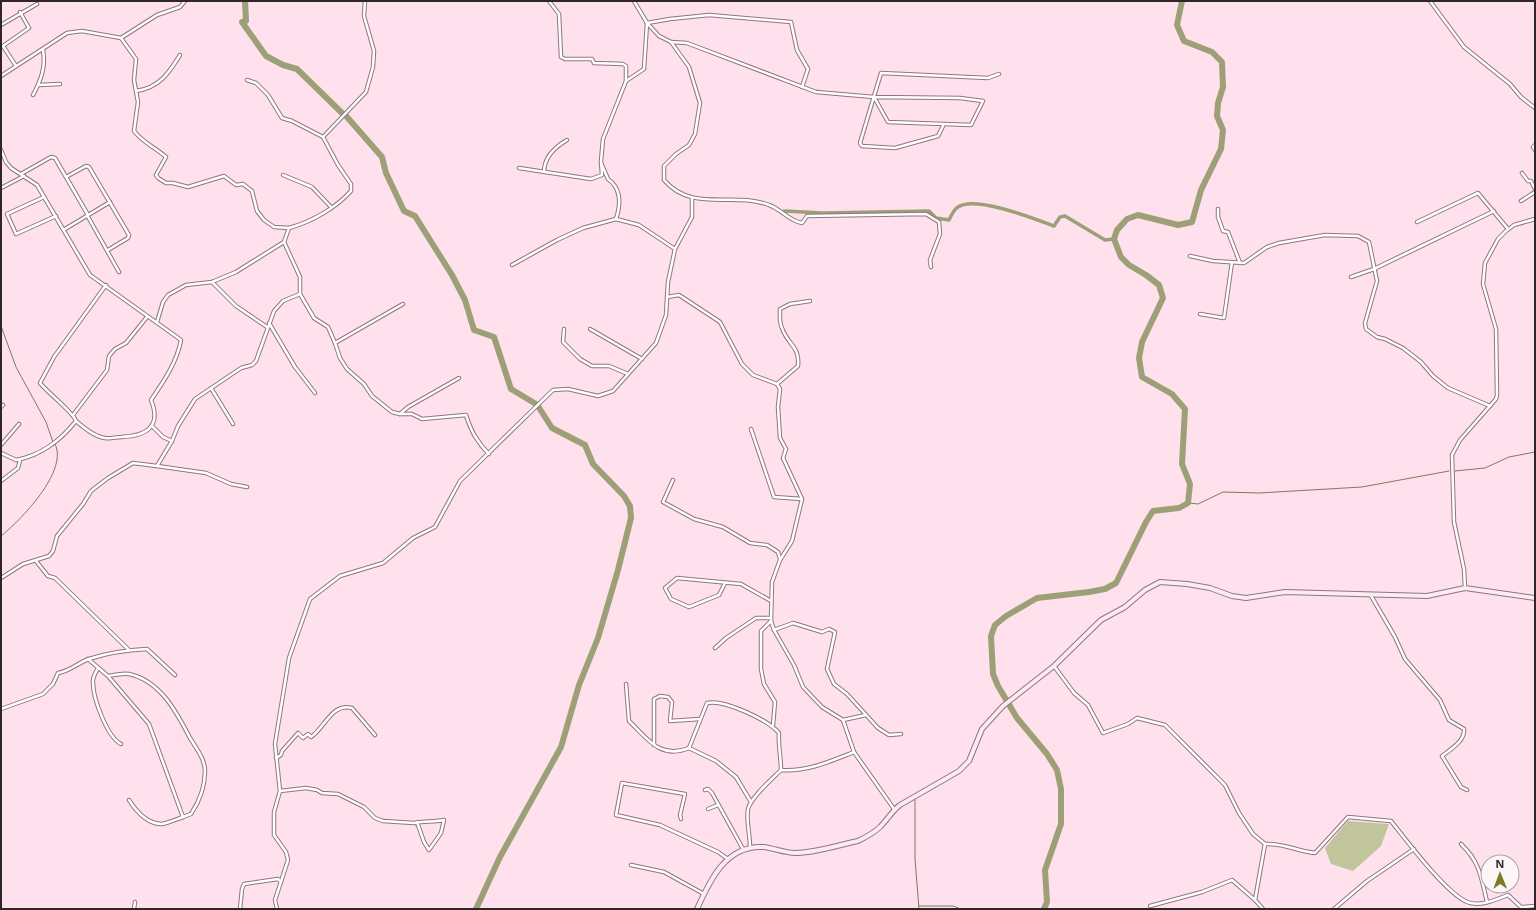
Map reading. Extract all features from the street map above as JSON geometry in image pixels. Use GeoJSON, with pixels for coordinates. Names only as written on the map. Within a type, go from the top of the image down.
{"type":"FeatureCollection","features":[{"type":"Feature","properties":{"kind":"street"},"geometry":{"type":"LineString","coordinates":[[1,76],[67,33],[82,31],[121,38],[157,15],[180,7],[185,1]]}},
{"type":"Feature","properties":{"kind":"street"},"geometry":{"type":"LineString","coordinates":[[323,137],[366,92],[373,67],[374,51],[364,16],[365,1]]}},
{"type":"Feature","properties":{"kind":"street"},"geometry":{"type":"LineString","coordinates":[[519,168],[591,179],[602,175],[601,161],[603,139],[626,81],[626,66],[623,64],[602,64],[594,63],[592,59],[565,59],[561,57],[559,14],[549,1]]}},
{"type":"Feature","properties":{"kind":"street"},"geometry":{"type":"LineString","coordinates":[[634,1],[647,23],[659,36],[671,42],[687,43],[816,92],[874,97],[960,98],[983,101],[971,125],[888,122],[874,97]]}},
{"type":"Feature","properties":{"kind":"street"},"geometry":{"type":"LineString","coordinates":[[1430,1],[1464,47],[1510,84],[1522,98],[1535,108]]}},
{"type":"Feature","properties":{"kind":"street"},"geometry":{"type":"LineString","coordinates":[[1,25],[20,12],[37,4]]}},
{"type":"Feature","properties":{"kind":"street"},"geometry":{"type":"LineString","coordinates":[[16,66],[3,46],[29,28],[20,12]]}},
{"type":"Feature","properties":{"kind":"street"},"geometry":{"type":"LineString","coordinates":[[647,23],[709,15],[792,22],[797,50],[808,69],[802,87]]}},
{"type":"Feature","properties":{"kind":"street"},"geometry":{"type":"LineString","coordinates":[[626,81],[644,69],[647,23]]}},
{"type":"Feature","properties":{"kind":"street"},"geometry":{"type":"LineString","coordinates":[[121,38],[136,59],[134,80],[138,102],[134,131],[139,137],[156,148],[166,157],[156,175],[158,178],[166,183],[173,183],[188,187],[224,176],[236,185],[243,184],[252,191],[257,211],[264,220],[274,227],[289,228],[302,224],[346,197],[351,191],[351,184],[338,165],[323,137],[292,120],[282,118],[268,95],[256,83],[247,80]]}},
{"type":"Feature","properties":{"kind":"street"},"geometry":{"type":"LineString","coordinates":[[671,42],[689,67],[700,103],[695,134],[689,145],[676,154],[664,166],[664,180],[671,188],[692,198],[745,200],[770,205],[802,223],[807,216],[926,214],[939,222],[940,234],[930,260],[931,267]]}},
{"type":"Feature","properties":{"kind":"street"},"geometry":{"type":"LineString","coordinates":[[33,95],[44,70],[43,50]]}},
{"type":"Feature","properties":{"kind":"street"},"geometry":{"type":"LineString","coordinates":[[136,91],[151,87],[163,79],[180,55]]}},
{"type":"Feature","properties":{"kind":"street"},"geometry":{"type":"LineString","coordinates":[[944,124],[938,136],[920,143],[895,148],[862,146],[860,143],[881,74],[988,78],[999,74]]}},
{"type":"Feature","properties":{"kind":"street"},"geometry":{"type":"LineString","coordinates":[[38,86],[60,84]]}},
{"type":"Feature","properties":{"kind":"street"},"geometry":{"type":"LineString","coordinates":[[544,172],[544,165],[550,154],[557,146],[567,140]]}},
{"type":"Feature","properties":{"kind":"street"},"geometry":{"type":"LineString","coordinates":[[1535,145],[1533,147],[1535,150]]}},
{"type":"Feature","properties":{"kind":"street"},"geometry":{"type":"LineString","coordinates":[[1,150],[6,162],[20,174],[37,185],[65,229],[90,274],[106,285],[147,317],[157,322],[181,340],[170,372],[151,400],[156,416],[152,426],[147,432],[140,435],[106,438],[96,435],[76,421],[74,415],[54,399],[40,383],[54,357],[106,285]]}},
{"type":"Feature","properties":{"kind":"street"},"geometry":{"type":"LineString","coordinates":[[20,174],[51,157],[55,158],[119,272]]}},
{"type":"Feature","properties":{"kind":"street"},"geometry":{"type":"LineString","coordinates":[[601,161],[608,179],[614,182],[617,188],[620,205],[616,219]]}},
{"type":"Feature","properties":{"kind":"street"},"geometry":{"type":"LineString","coordinates":[[66,177],[86,166],[89,167],[129,235],[128,238],[108,250]]}},
{"type":"Feature","properties":{"kind":"street"},"geometry":{"type":"LineString","coordinates":[[1522,173],[1528,181],[1531,181],[1535,189]]}},
{"type":"Feature","properties":{"kind":"street"},"geometry":{"type":"LineString","coordinates":[[283,175],[312,187],[331,207]]}},
{"type":"Feature","properties":{"kind":"street"},"geometry":{"type":"LineString","coordinates":[[1,188],[24,176]]}},
{"type":"Feature","properties":{"kind":"street"},"geometry":{"type":"LineString","coordinates":[[1521,201],[1535,192]]}},
{"type":"Feature","properties":{"kind":"street"},"geometry":{"type":"LineString","coordinates":[[1417,222],[1478,193],[1508,229]]}},
{"type":"Feature","properties":{"kind":"street"},"geometry":{"type":"LineString","coordinates":[[44,197],[7,214],[16,234],[56,216]]}},
{"type":"Feature","properties":{"kind":"street"},"geometry":{"type":"LineString","coordinates":[[277,909],[275,900],[288,855],[274,835],[274,812],[280,791],[275,744],[289,658],[310,599],[340,576],[383,563],[413,538],[435,527],[460,481],[553,390],[568,389],[598,396],[613,391],[656,343],[666,315],[667,297],[675,249],[692,217],[692,198]]}},
{"type":"Feature","properties":{"kind":"street"},"geometry":{"type":"LineString","coordinates":[[65,229],[110,202]]}},
{"type":"Feature","properties":{"kind":"street"},"geometry":{"type":"LineString","coordinates":[[1218,209],[1218,217],[1223,230],[1228,232],[1240,263]]}},
{"type":"Feature","properties":{"kind":"street"},"geometry":{"type":"LineString","coordinates":[[1352,277],[1374,269],[1494,211]]}},
{"type":"Feature","properties":{"kind":"street"},"geometry":{"type":"LineString","coordinates":[[512,265],[577,231],[616,219],[639,225],[675,249]]}},
{"type":"Feature","properties":{"kind":"street"},"geometry":{"type":"LineString","coordinates":[[1465,588],[1464,569],[1454,522],[1452,455],[1460,440],[1496,399],[1497,395],[1496,329],[1483,278],[1485,264],[1498,239],[1508,229],[1514,225],[1535,219]]}},
{"type":"Feature","properties":{"kind":"street"},"geometry":{"type":"LineString","coordinates":[[157,322],[163,302],[168,295],[186,285],[212,282],[236,272],[284,242],[289,228]]}},
{"type":"Feature","properties":{"kind":"street"},"geometry":{"type":"LineString","coordinates":[[1190,256],[1213,261],[1244,263],[1268,247],[1279,243],[1325,234],[1358,236],[1369,242],[1377,280],[1365,323],[1366,329],[1376,336],[1403,348],[1421,362],[1433,376],[1448,388],[1490,406]]}},
{"type":"Feature","properties":{"kind":"street"},"geometry":{"type":"LineString","coordinates":[[284,242],[300,277],[300,294],[314,318],[328,327],[340,358],[347,369],[364,384],[372,396],[392,412],[412,414],[422,419],[466,415],[478,443],[489,454]]}},
{"type":"Feature","properties":{"kind":"street"},"geometry":{"type":"LineString","coordinates":[[1200,314],[1224,318],[1232,262]]}},
{"type":"Feature","properties":{"kind":"street"},"geometry":{"type":"LineString","coordinates":[[212,282],[236,306],[266,327]]}},
{"type":"Feature","properties":{"kind":"street"},"geometry":{"type":"LineString","coordinates":[[157,466],[172,441],[178,426],[195,399],[241,368],[252,365],[256,361],[266,327],[277,306],[300,294]]}},
{"type":"Feature","properties":{"kind":"street"},"geometry":{"type":"LineString","coordinates":[[667,297],[679,296],[720,322],[742,364],[753,375],[777,384],[780,389],[778,407],[780,438],[786,449],[783,458],[802,499],[792,541],[780,560],[772,582],[771,620],[774,630],[794,665],[802,687],[822,707],[843,720],[854,752],[894,810]]}},
{"type":"Feature","properties":{"kind":"street"},"geometry":{"type":"LineString","coordinates":[[777,384],[798,366],[799,356],[782,330],[780,309],[790,304],[810,301]]}},
{"type":"Feature","properties":{"kind":"street"},"geometry":{"type":"LineString","coordinates":[[335,343],[403,304]]}},
{"type":"Feature","properties":{"kind":"street"},"geometry":{"type":"LineString","coordinates":[[74,415],[106,370],[109,356],[115,349],[126,343],[147,317]]}},
{"type":"Feature","properties":{"kind":"street"},"geometry":{"type":"LineString","coordinates":[[268,322],[295,367],[315,394]]}},
{"type":"Feature","properties":{"kind":"street"},"geometry":{"type":"LineString","coordinates":[[590,329],[642,359]]}},
{"type":"Feature","properties":{"kind":"street"},"geometry":{"type":"LineString","coordinates":[[564,330],[563,342],[580,359],[592,366],[609,366],[628,374]]}},
{"type":"Feature","properties":{"kind":"street"},"geometry":{"type":"LineString","coordinates":[[400,414],[408,407],[459,378]]}},
{"type":"Feature","properties":{"kind":"street"},"geometry":{"type":"LineString","coordinates":[[210,388],[233,424]]}},
{"type":"Feature","properties":{"kind":"street"},"geometry":{"type":"LineString","coordinates":[[1,453],[16,460],[20,460],[43,451],[57,441],[76,421]]}},
{"type":"Feature","properties":{"kind":"street"},"geometry":{"type":"LineString","coordinates":[[1,445],[19,424]]}},
{"type":"Feature","properties":{"kind":"street"},"geometry":{"type":"LineString","coordinates":[[152,426],[163,437],[172,441]]}},
{"type":"Feature","properties":{"kind":"street"},"geometry":{"type":"LineString","coordinates":[[751,429],[774,497],[802,499]]}},
{"type":"Feature","properties":{"kind":"street"},"geometry":{"type":"LineString","coordinates":[[1,481],[18,468],[20,460]]}},
{"type":"Feature","properties":{"kind":"street"},"geometry":{"type":"LineString","coordinates":[[1,578],[23,564],[49,556],[53,551],[57,536],[84,504],[91,491],[127,465],[140,463],[206,473],[231,484],[248,487]]}},
{"type":"Feature","properties":{"kind":"street"},"geometry":{"type":"LineString","coordinates":[[673,480],[663,502],[694,519],[723,527],[750,543],[767,545],[778,552],[780,560]]}},
{"type":"Feature","properties":{"kind":"street"},"geometry":{"type":"LineString","coordinates":[[36,561],[48,576],[55,578],[129,650]]}},
{"type":"Feature","properties":{"kind":"street"},"geometry":{"type":"LineString","coordinates":[[725,583],[719,595],[689,606],[671,599],[665,588],[677,578],[741,584],[771,601]]}},
{"type":"Feature","properties":{"kind":"street"},"geometry":{"type":"LineString","coordinates":[[697,909],[718,870],[739,850],[750,847],[764,847],[796,853],[858,841],[880,827],[894,810],[959,771],[969,761],[982,729],[1003,706],[1054,666],[1101,620],[1125,607],[1145,590],[1160,582],[1187,584],[1210,588],[1232,596],[1246,598],[1285,592],[1427,596],[1465,588],[1535,598]]}},
{"type":"Feature","properties":{"kind":"street"},"geometry":{"type":"LineString","coordinates":[[1369,594],[1395,637],[1405,659],[1440,700],[1449,720],[1464,729],[1465,734],[1461,740],[1442,756],[1461,787],[1467,790]]}},
{"type":"Feature","properties":{"kind":"street"},"geometry":{"type":"LineString","coordinates":[[715,648],[726,638],[756,618],[771,620]]}},
{"type":"Feature","properties":{"kind":"street"},"geometry":{"type":"LineString","coordinates":[[771,620],[761,631],[761,669],[764,684],[775,702],[773,725]]}},
{"type":"Feature","properties":{"kind":"street"},"geometry":{"type":"LineString","coordinates":[[774,630],[793,623],[822,632],[829,629],[835,632],[827,669],[834,684],[878,728],[889,735],[901,734]]}},
{"type":"Feature","properties":{"kind":"street"},"geometry":{"type":"LineString","coordinates":[[1,709],[43,694],[52,684],[58,673],[68,672],[88,659],[129,650],[147,648],[175,675]]}},
{"type":"Feature","properties":{"kind":"street"},"geometry":{"type":"LineString","coordinates":[[88,659],[108,676],[150,724],[183,817]]}},
{"type":"Feature","properties":{"kind":"street"},"geometry":{"type":"LineString","coordinates":[[1054,666],[1074,693],[1088,705],[1103,733],[1128,724],[1136,718],[1165,725],[1225,784],[1239,813],[1253,834],[1264,844],[1279,843],[1305,852],[1315,852],[1348,818],[1391,821],[1450,891],[1467,902],[1487,902],[1508,895],[1523,908],[1535,906]]}},
{"type":"Feature","properties":{"kind":"street"},"geometry":{"type":"LineString","coordinates":[[98,668],[92,681],[99,707],[110,733],[115,740],[121,744]]}},
{"type":"Feature","properties":{"kind":"street"},"geometry":{"type":"LineString","coordinates":[[108,676],[129,674],[151,684],[166,698],[202,759],[205,771],[197,805],[191,814],[162,824],[151,821],[142,816],[130,800]]}},
{"type":"Feature","properties":{"kind":"street"},"geometry":{"type":"LineString","coordinates":[[626,684],[629,721],[659,749],[679,752],[688,748],[707,703],[712,701],[732,706],[773,725],[779,733],[778,741],[781,755],[781,770],[751,802],[748,808],[750,847]]}},
{"type":"Feature","properties":{"kind":"street"},"geometry":{"type":"LineString","coordinates":[[654,745],[654,699],[660,696],[668,697],[672,702],[670,720],[700,719]]}},
{"type":"Feature","properties":{"kind":"street"},"geometry":{"type":"LineString","coordinates":[[276,758],[281,755],[282,751],[298,733],[303,738],[308,734],[311,737],[330,716],[339,709],[348,706],[352,708],[375,735]]}},
{"type":"Feature","properties":{"kind":"street"},"geometry":{"type":"LineString","coordinates":[[843,720],[866,715]]}},
{"type":"Feature","properties":{"kind":"street"},"geometry":{"type":"LineString","coordinates":[[688,748],[716,761],[736,777],[751,802]]}},
{"type":"Feature","properties":{"kind":"street"},"geometry":{"type":"LineString","coordinates":[[781,770],[792,771],[822,765],[854,752]]}},
{"type":"Feature","properties":{"kind":"street"},"geometry":{"type":"LineString","coordinates":[[681,819],[680,815],[685,794],[622,782],[616,815],[660,824],[718,852],[728,859]]}},
{"type":"Feature","properties":{"kind":"street"},"geometry":{"type":"LineString","coordinates":[[280,791],[312,788],[322,793],[338,794],[364,807],[376,818],[382,821],[417,822],[444,820],[441,833],[429,850],[424,842],[417,822]]}},
{"type":"Feature","properties":{"kind":"street"},"geometry":{"type":"LineString","coordinates":[[705,790],[708,789],[712,793],[743,849]]}},
{"type":"Feature","properties":{"kind":"street"},"geometry":{"type":"LineString","coordinates":[[708,808],[718,806]]}},
{"type":"Feature","properties":{"kind":"street"},"geometry":{"type":"LineString","coordinates":[[1255,900],[1264,844]]}},
{"type":"Feature","properties":{"kind":"street"},"geometry":{"type":"LineString","coordinates":[[1461,844],[1470,852],[1478,864],[1487,902]]}},
{"type":"Feature","properties":{"kind":"street"},"geometry":{"type":"LineString","coordinates":[[1334,909],[1367,881],[1414,849]]}},
{"type":"Feature","properties":{"kind":"street"},"geometry":{"type":"LineString","coordinates":[[631,865],[664,872],[704,894]]}},
{"type":"Feature","properties":{"kind":"street"},"geometry":{"type":"LineString","coordinates":[[240,909],[244,884],[278,879],[281,882]]}},
{"type":"Feature","properties":{"kind":"street"},"geometry":{"type":"LineString","coordinates":[[1150,906],[1202,892],[1232,880],[1264,909]]}},
{"type":"Feature","properties":{"kind":"street"},"geometry":{"type":"LineString","coordinates":[[134,909],[135,902]]}},
{"type":"Feature","properties":{"kind":"green space"},"geometry":{"type":"Polygon","coordinates":[[[1348,821],[1389,824],[1381,846],[1353,871],[1331,864],[1325,848],[1348,821]]]}},
{"type":"Feature","properties":{"kind":"waterway"},"geometry":{"type":"LineString","coordinates":[[245,1],[246,21],[242,22],[266,56],[283,65],[297,69],[343,114]]}},
{"type":"Feature","properties":{"kind":"waterway"},"geometry":{"type":"LineString","coordinates":[[1044,909],[1047,902],[1045,870],[1061,824],[1061,789],[1057,770],[1047,754],[1017,718],[998,686],[993,674],[991,636],[995,625],[1006,616],[1037,598],[1105,589],[1116,583],[1153,511],[1179,508],[1188,503],[1190,484],[1182,464],[1185,409],[1172,394],[1142,377],[1139,358],[1142,342],[1163,298],[1159,285],[1129,265],[1121,257],[1114,239],[1117,230],[1127,219],[1138,215],[1178,225],[1192,222],[1201,190],[1221,149],[1223,130],[1217,116],[1218,103],[1223,87],[1222,62],[1212,52],[1184,41],[1177,25],[1182,1]]}},
{"type":"Feature","properties":{"kind":"waterway"},"geometry":{"type":"LineString","coordinates":[[347,117],[382,157],[386,173],[404,211],[415,216],[452,275],[465,300],[474,330],[494,337],[511,389],[536,404]]}},
{"type":"Feature","properties":{"kind":"waterway"},"geometry":{"type":"LineString","coordinates":[[784,211],[823,213],[929,211],[936,218],[949,220],[958,207],[966,204],[978,204],[1005,209],[1054,226],[1060,217],[1065,216],[1105,240],[1114,239]]}},
{"type":"Feature","properties":{"kind":"waterway"},"geometry":{"type":"LineString","coordinates":[[1,326],[16,367],[46,422],[53,442]]}},
{"type":"Feature","properties":{"kind":"waterway"},"geometry":{"type":"LineString","coordinates":[[476,909],[500,857],[561,747],[579,685],[598,638],[618,570],[631,518],[630,506],[624,496],[593,464],[585,445],[552,428],[538,406]]}},
{"type":"Feature","properties":{"kind":"waterway"},"geometry":{"type":"LineString","coordinates":[[1,536],[30,507],[49,481],[55,468],[57,455],[55,444]]}},
{"type":"Feature","properties":{"kind":"waterway"},"geometry":{"type":"LineString","coordinates":[[1455,471],[1485,468],[1509,457],[1535,452]]}},
{"type":"Feature","properties":{"kind":"waterway"},"geometry":{"type":"LineString","coordinates":[[1188,503],[1198,504],[1223,492],[1259,493],[1362,487],[1449,471]]}},
{"type":"Feature","properties":{"kind":"waterway"},"geometry":{"type":"LineString","coordinates":[[915,800],[915,859],[919,909]]}},
{"type":"Feature","properties":{"kind":"waterway"},"geometry":{"type":"LineString","coordinates":[[919,906],[953,906],[961,909]]}}]}
